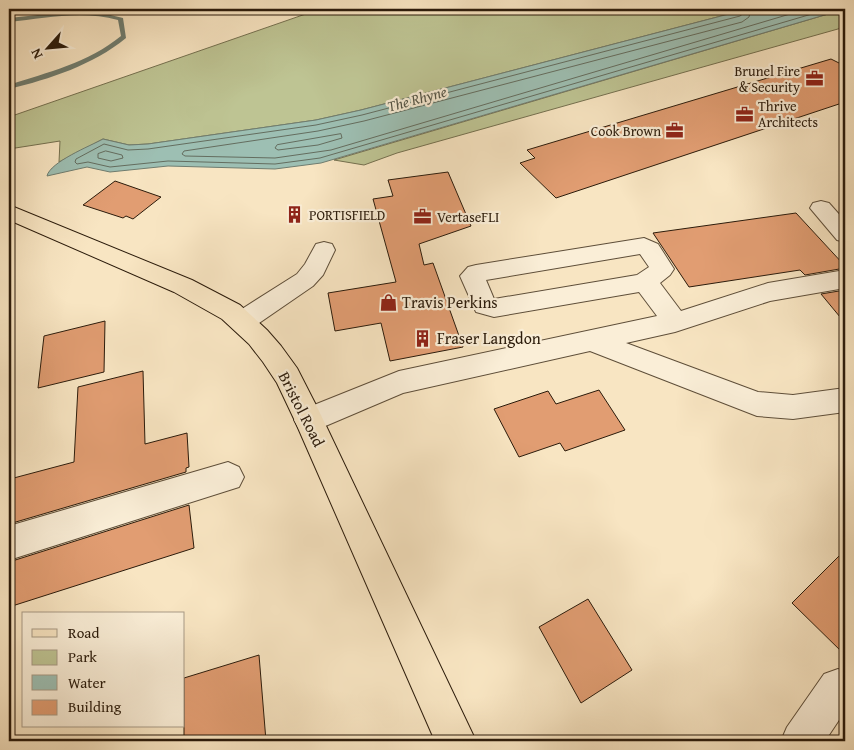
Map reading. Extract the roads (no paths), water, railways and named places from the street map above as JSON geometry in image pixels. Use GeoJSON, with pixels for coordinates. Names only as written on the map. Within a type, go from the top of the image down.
{"type":"FeatureCollection","features":[{"type":"Feature","properties":{"kind":"main road","name":"Bristol Road"},"geometry":{"type":"LineString","coordinates":[[9,212],[213,300],[243,322],[258,337],[287,376],[309,420],[456,741]]}},
{"type":"Feature","properties":{"kind":"lane"},"geometry":{"type":"LineString","coordinates":[[821,208],[845,235]]}},
{"type":"Feature","properties":{"kind":"lane"},"geometry":{"type":"LineString","coordinates":[[644,283],[662,269],[650,250],[644,246],[476,273],[472,276],[485,305],[494,308],[644,283],[650,288],[675,322]]}},
{"type":"Feature","properties":{"kind":"lane"},"geometry":{"type":"LineString","coordinates":[[243,322],[305,280],[315,269],[324,250]]}},
{"type":"Feature","properties":{"kind":"lane"},"geometry":{"type":"LineString","coordinates":[[309,420],[399,382],[675,322],[740,299],[768,292],[845,279]]}},
{"type":"Feature","properties":{"kind":"lane"},"geometry":{"type":"LineString","coordinates":[[590,340],[757,404],[794,407],[845,400]]}},
{"type":"Feature","properties":{"kind":"lane"},"geometry":{"type":"LineString","coordinates":[[9,543],[228,477]]}},
{"type":"Feature","properties":{"kind":"lane"},"geometry":{"type":"LineString","coordinates":[[801,741],[838,688]]}},
{"type":"Feature","properties":{"kind":"water","name":"The Rhyne"},"geometry":{"type":"Polygon","coordinates":[[[748,9],[845,9],[321,163],[275,169],[168,166],[110,172],[87,167],[47,176],[55,165],[103,139],[129,145],[148,144],[316,120],[361,110],[748,9]]]}},
{"type":"Feature","properties":{"kind":"waterway"},"geometry":{"type":"LineString","coordinates":[[9,20],[66,13],[108,15],[121,19],[124,37],[112,47],[84,62],[9,87]]}},
{"type":"Feature","properties":{"kind":"place","name":"Brunel Fire & Security"},"geometry":{"type":"Point","coordinates":[814,79]}},
{"type":"Feature","properties":{"kind":"place","name":"Thrive Architects"},"geometry":{"type":"Point","coordinates":[744,114]}},
{"type":"Feature","properties":{"kind":"place","name":"Cook Brown"},"geometry":{"type":"Point","coordinates":[675,131]}},
{"type":"Feature","properties":{"kind":"place","name":"PORTISFIELD"},"geometry":{"type":"Point","coordinates":[295,215]}},
{"type":"Feature","properties":{"kind":"place","name":"VertaseFLI"},"geometry":{"type":"Point","coordinates":[423,217]}},
{"type":"Feature","properties":{"kind":"place","name":"Travis Perkins"},"geometry":{"type":"Point","coordinates":[388,302]}},
{"type":"Feature","properties":{"kind":"place","name":"Fraser Langdon"},"geometry":{"type":"Point","coordinates":[423,338]}}]}
